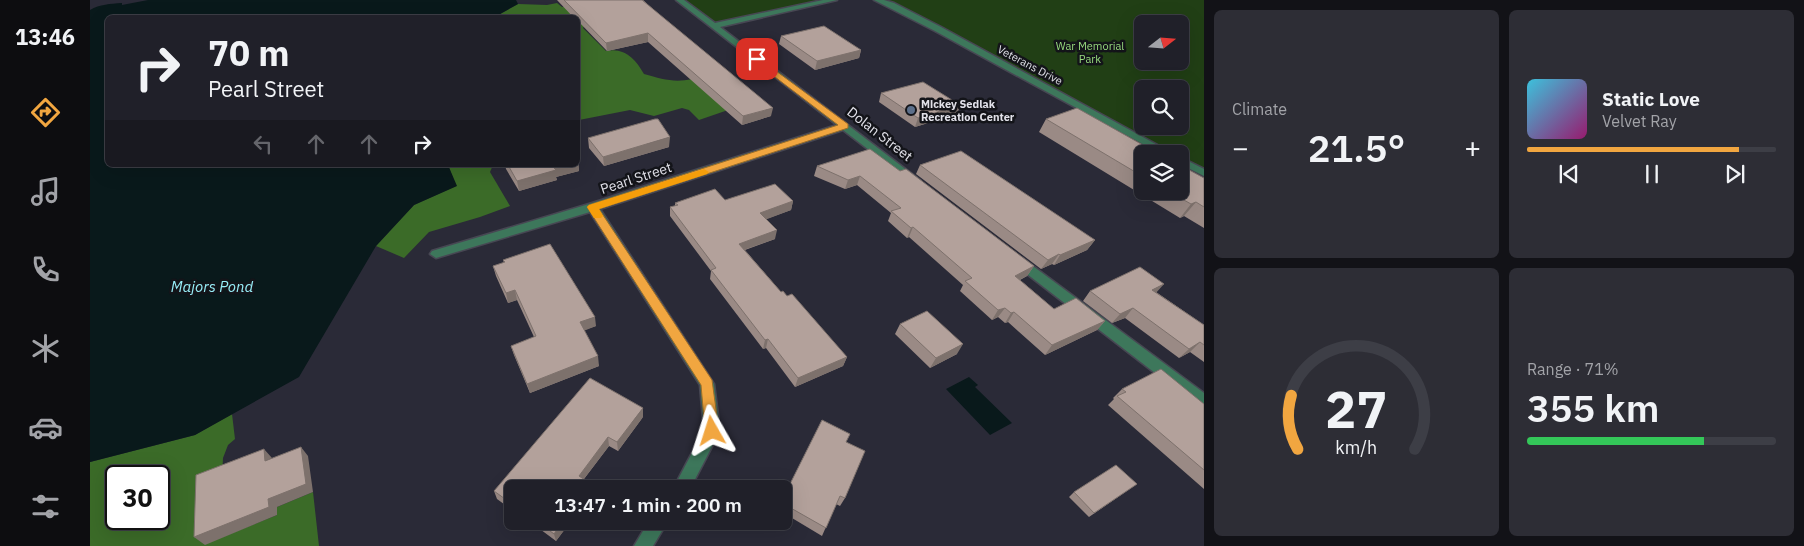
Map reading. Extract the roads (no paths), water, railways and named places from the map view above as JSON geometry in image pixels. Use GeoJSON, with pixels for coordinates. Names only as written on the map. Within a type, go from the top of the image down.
{"type":"FeatureCollection","features":[{"type":"Feature","properties":{"kind":"street","name":"Dolan Street"},"geometry":{"type":"LineString","coordinates":[[680,0],[923,187]]}},
{"type":"Feature","properties":{"kind":"street"},"geometry":{"type":"LineString","coordinates":[[714,26],[833,0]]}},
{"type":"Feature","properties":{"kind":"street","name":"Veterans Drive"},"geometry":{"type":"LineString","coordinates":[[878,0],[930,25],[1152,145]]}},
{"type":"Feature","properties":{"kind":"street","name":"Pearl Street"},"geometry":{"type":"LineString","coordinates":[[436,254],[592,207],[845,126]]}},
{"type":"Feature","properties":{"kind":"street"},"geometry":{"type":"LineString","coordinates":[[1189,165],[1204,173]]}},
{"type":"Feature","properties":{"kind":"street"},"geometry":{"type":"LineString","coordinates":[[592,207],[707,384],[712,431],[686,480]]}},
{"type":"Feature","properties":{"kind":"street"},"geometry":{"type":"LineString","coordinates":[[1009,253],[1204,402]]}},
{"type":"Feature","properties":{"kind":"street"},"geometry":{"type":"LineString","coordinates":[[643,546],[653,530]]}},
{"type":"Feature","properties":{"kind":"water","name":"Majors Pond"},"geometry":{"type":"Polygon","coordinates":[[[148,0],[516,0],[518,4],[498,15],[105,15],[105,167],[449,167],[457,186],[414,205],[376,246],[299,377],[195,435],[90,462],[90,10],[105,5],[122,3],[122,5],[148,0]]]}},
{"type":"Feature","properties":{"kind":"water"},"geometry":{"type":"Polygon","coordinates":[[[969,377],[978,385],[975,387],[1012,423],[990,435],[946,389],[969,377]]]}},
{"type":"Feature","properties":{"kind":"place","name":"Mickey Sedlak Recreation Center"},"geometry":{"type":"Point","coordinates":[911,110]}},
{"type":"Feature","properties":{"kind":"park label","name":"War Memorial Park"},"geometry":{"type":"Point","coordinates":[1090,52]}}]}
